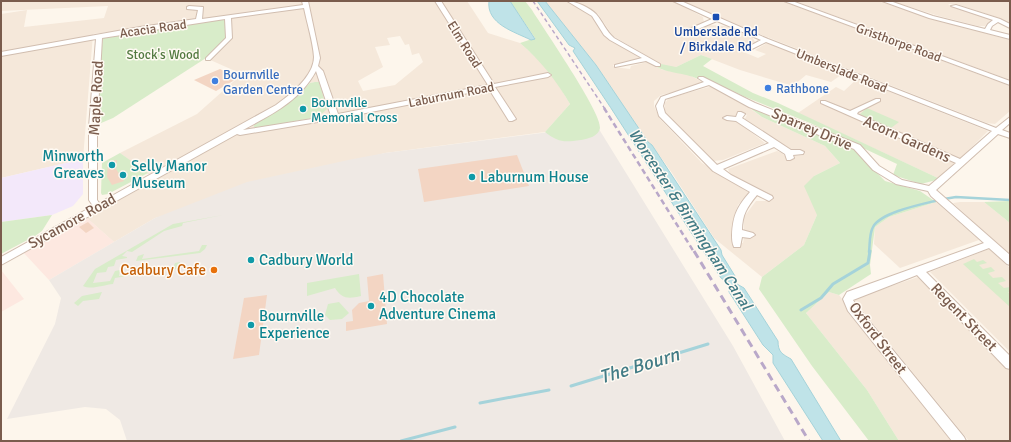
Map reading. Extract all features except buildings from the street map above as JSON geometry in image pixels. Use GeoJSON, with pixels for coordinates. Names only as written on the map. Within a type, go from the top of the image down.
{"type":"FeatureCollection","features":[{"type":"Feature","properties":{"kind":"street","name":"Elm Road"},"geometry":{"type":"LineString","coordinates":[[438,1],[512,119]]}},
{"type":"Feature","properties":{"kind":"street"},"geometry":{"type":"LineString","coordinates":[[570,1],[594,15],[606,34],[612,39],[658,65]]}},
{"type":"Feature","properties":{"kind":"street","name":"Umberslade Road"},"geometry":{"type":"LineString","coordinates":[[676,1],[716,20],[1010,136]]}},
{"type":"Feature","properties":{"kind":"street","name":"Gristhorpe Road"},"geometry":{"type":"LineString","coordinates":[[787,1],[1010,83]]}},
{"type":"Feature","properties":{"kind":"street"},"geometry":{"type":"LineString","coordinates":[[885,1],[931,17],[1010,37]]}},
{"type":"Feature","properties":{"kind":"street"},"geometry":{"type":"LineString","coordinates":[[305,4],[317,58],[316,67],[320,71],[335,117]]}},
{"type":"Feature","properties":{"kind":"street","name":"Acacia Road"},"geometry":{"type":"LineString","coordinates":[[1,54],[99,36],[305,4]]}},
{"type":"Feature","properties":{"kind":"street"},"geometry":{"type":"LineString","coordinates":[[954,6],[998,20],[1010,26]]}},
{"type":"Feature","properties":{"kind":"street"},"geometry":{"type":"LineString","coordinates":[[188,8],[201,8],[199,21]]}},
{"type":"Feature","properties":{"kind":"street"},"geometry":{"type":"LineString","coordinates":[[208,59],[229,38],[228,17]]}},
{"type":"Feature","properties":{"kind":"street"},"geometry":{"type":"LineString","coordinates":[[688,31],[716,20]]}},
{"type":"Feature","properties":{"kind":"street"},"geometry":{"type":"LineString","coordinates":[[987,31],[990,25],[998,20]]}},
{"type":"Feature","properties":{"kind":"street","name":"Maple Road"},"geometry":{"type":"LineString","coordinates":[[98,207],[93,200],[93,127],[99,36]]}},
{"type":"Feature","properties":{"kind":"street"},"geometry":{"type":"LineString","coordinates":[[750,48],[766,40]]}},
{"type":"Feature","properties":{"kind":"street"},"geometry":{"type":"LineString","coordinates":[[623,67],[647,59]]}},
{"type":"Feature","properties":{"kind":"street","name":"Sycamore Road"},"geometry":{"type":"LineString","coordinates":[[1,261],[235,133],[279,107],[291,98],[306,82],[316,67]]}},
{"type":"Feature","properties":{"kind":"street","name":"Laburnum Road"},"geometry":{"type":"LineString","coordinates":[[235,133],[335,117],[548,75]]}},
{"type":"Feature","properties":{"kind":"street","name":"Sparrey Drive"},"geometry":{"type":"LineString","coordinates":[[701,78],[752,105],[857,147],[876,168],[899,182],[933,191]]}},
{"type":"Feature","properties":{"kind":"street"},"geometry":{"type":"LineString","coordinates":[[709,83],[695,89],[667,96],[659,102],[658,107],[671,126],[716,169],[769,198]]}},
{"type":"Feature","properties":{"kind":"street","name":"Acorn Gardens"},"geometry":{"type":"LineString","coordinates":[[854,114],[854,112],[859,108],[878,100]]}},
{"type":"Feature","properties":{"kind":"street","name":"Acorn Gardens"},"geometry":{"type":"LineString","coordinates":[[823,102],[854,114],[961,162]]}},
{"type":"Feature","properties":{"kind":"street"},"geometry":{"type":"LineString","coordinates":[[728,118],[740,117],[790,156],[800,152]]}},
{"type":"Feature","properties":{"kind":"street"},"geometry":{"type":"LineString","coordinates":[[1010,118],[961,162],[933,191],[1010,261]]}},
{"type":"Feature","properties":{"kind":"street"},"geometry":{"type":"LineString","coordinates":[[716,169],[774,144]]}},
{"type":"Feature","properties":{"kind":"street"},"geometry":{"type":"LineString","coordinates":[[737,245],[738,216],[740,209],[756,191]]}},
{"type":"Feature","properties":{"kind":"street"},"geometry":{"type":"LineString","coordinates":[[737,233],[750,235]]}},
{"type":"Feature","properties":{"kind":"street","name":"Oxford Street"},"geometry":{"type":"LineString","coordinates":[[960,441],[852,308],[848,299],[851,295],[991,244]]}},
{"type":"Feature","properties":{"kind":"street","name":"Regent Street"},"geometry":{"type":"LineString","coordinates":[[918,270],[1010,364]]}},
{"type":"Feature","properties":{"kind":"shaded area"},"geometry":{"type":"Polygon","coordinates":[[[467,1],[488,33],[520,43],[540,61],[558,84],[570,104],[545,132],[385,153],[155,218],[114,242],[87,218],[156,180],[120,153],[197,114],[242,74],[208,59],[201,20],[93,34],[83,159],[1,178],[1,14],[27,10],[24,27],[104,18],[108,6],[1,11],[1,2],[467,1]],[[400,36],[387,38],[390,45],[375,47],[383,67],[358,81],[363,91],[395,85],[423,62],[419,53],[412,55],[409,44],[405,45],[400,36]],[[315,82],[310,83],[290,102],[254,125],[257,128],[318,117],[315,82]]]}},
{"type":"Feature","properties":{"kind":"shaded area"},"geometry":{"type":"Polygon","coordinates":[[[545,1],[568,1],[595,18],[617,43],[641,58],[613,65],[614,67],[630,69],[631,66],[647,62],[663,70],[688,74],[702,82],[687,89],[661,95],[654,101],[654,106],[660,119],[702,163],[748,192],[748,194],[738,205],[735,213],[734,242],[743,243],[744,238],[750,238],[750,233],[744,231],[744,217],[756,201],[766,201],[770,196],[730,174],[728,169],[777,151],[782,153],[787,158],[794,158],[795,156],[803,155],[799,150],[793,152],[744,120],[747,115],[740,113],[735,118],[726,117],[727,120],[738,122],[765,143],[723,160],[713,161],[687,139],[665,113],[665,103],[669,98],[714,87],[728,93],[762,117],[825,146],[840,163],[814,176],[817,215],[804,245],[762,277],[714,238],[672,173],[652,145],[648,142],[596,65],[545,1]]]}},
{"type":"Feature","properties":{"kind":"shaded area"},"geometry":{"type":"Polygon","coordinates":[[[576,1],[673,1],[703,17],[704,23],[683,30],[687,34],[696,34],[696,30],[709,25],[725,26],[753,38],[755,42],[741,51],[758,58],[766,54],[755,50],[767,43],[844,73],[831,82],[806,75],[793,86],[740,70],[701,55],[676,67],[670,67],[661,64],[613,36],[598,14],[576,1]]]}},
{"type":"Feature","properties":{"kind":"shaded area"},"geometry":{"type":"Polygon","coordinates":[[[683,1],[782,1],[1010,86],[1010,111],[995,124],[987,123],[734,24],[683,1]]]}},
{"type":"Feature","properties":{"kind":"shaded area"},"geometry":{"type":"Polygon","coordinates":[[[795,1],[878,1],[933,19],[1010,40],[1010,80],[795,1]]]}},
{"type":"Feature","properties":{"kind":"shaded area"},"geometry":{"type":"Polygon","coordinates":[[[891,1],[1010,1],[1010,24],[993,16],[957,4],[948,4],[954,8],[986,16],[991,21],[985,26],[978,26],[891,1]]]}},
{"type":"Feature","properties":{"kind":"shaded area"},"geometry":{"type":"Polygon","coordinates":[[[857,79],[988,131],[940,179],[798,113],[836,87],[844,91],[857,79]]]}},
{"type":"Feature","properties":{"kind":"shaded area"},"geometry":{"type":"Polygon","coordinates":[[[597,126],[733,346],[785,441],[127,441],[120,420],[106,409],[85,407],[7,419],[55,324],[61,298],[49,280],[155,218],[247,182],[353,159],[385,153],[597,126]]]}},
{"type":"Feature","properties":{"kind":"shaded area"},"geometry":{"type":"Polygon","coordinates":[[[83,159],[83,194],[73,206],[52,215],[1,222],[1,178],[83,159]]]}},
{"type":"Feature","properties":{"kind":"shaded area"},"geometry":{"type":"Polygon","coordinates":[[[936,202],[979,240],[900,268],[874,244],[875,227],[889,217],[936,202]]]}},
{"type":"Feature","properties":{"kind":"shaded area"},"geometry":{"type":"Polygon","coordinates":[[[984,202],[1010,223],[1010,255],[953,203],[984,202]]]}},
{"type":"Feature","properties":{"kind":"shaded area"},"geometry":{"type":"Polygon","coordinates":[[[87,218],[114,242],[49,280],[23,252],[87,218]]]}},
{"type":"Feature","properties":{"kind":"shaded area"},"geometry":{"type":"Polygon","coordinates":[[[989,249],[1010,268],[1010,352],[930,272],[989,249]]]}},
{"type":"Feature","properties":{"kind":"shaded area"},"geometry":{"type":"Polygon","coordinates":[[[1,270],[24,299],[1,312],[1,270]]]}},
{"type":"Feature","properties":{"kind":"shaded area"},"geometry":{"type":"Polygon","coordinates":[[[918,277],[1010,371],[1010,441],[969,441],[853,299],[918,277]]]}},
{"type":"Feature","properties":{"kind":"shaded area"},"geometry":{"type":"Polygon","coordinates":[[[829,292],[839,295],[951,441],[899,441],[867,390],[806,313],[829,292]]]}},
{"type":"Feature","properties":{"kind":"green space"},"geometry":{"type":"Polygon","coordinates":[[[510,1],[525,1],[571,70],[598,119],[600,128],[598,133],[595,135],[584,140],[562,141],[545,132],[570,104],[548,71],[520,43],[535,38],[510,1]]]}},
{"type":"Feature","properties":{"kind":"green space","name":"Stock's Wood"},"geometry":{"type":"Polygon","coordinates":[[[226,18],[227,38],[206,58],[113,118],[94,126],[103,36],[226,18]]]}},
{"type":"Feature","properties":{"kind":"green space"},"geometry":{"type":"Polygon","coordinates":[[[701,55],[712,59],[703,66],[753,93],[778,103],[940,179],[921,184],[893,175],[897,164],[810,123],[743,96],[704,77],[698,79],[660,69],[655,66],[661,64],[676,67],[701,55]]]}},
{"type":"Feature","properties":{"kind":"green space"},"geometry":{"type":"Polygon","coordinates":[[[319,82],[327,109],[318,117],[257,128],[254,127],[254,125],[290,102],[310,83],[319,82]]]}},
{"type":"Feature","properties":{"kind":"green space"},"geometry":{"type":"Polygon","coordinates":[[[750,108],[805,128],[854,149],[885,181],[920,191],[936,202],[889,217],[875,227],[870,265],[871,274],[839,295],[829,292],[806,313],[867,390],[899,441],[869,441],[812,366],[759,289],[762,277],[804,245],[817,215],[804,186],[814,176],[840,163],[825,146],[762,117],[750,108]]]}},
{"type":"Feature","properties":{"kind":"green space"},"geometry":{"type":"Polygon","coordinates":[[[867,108],[899,122],[891,128],[859,115],[867,108]]]}},
{"type":"Feature","properties":{"kind":"green space","name":"Selly Manor Museum"},"geometry":{"type":"Polygon","coordinates":[[[120,153],[148,173],[108,194],[102,195],[102,163],[120,153]]]}},
{"type":"Feature","properties":{"kind":"green space"},"geometry":{"type":"Polygon","coordinates":[[[1010,201],[1010,223],[984,202],[1010,201]]]}},
{"type":"Feature","properties":{"kind":"green space"},"geometry":{"type":"Polygon","coordinates":[[[52,215],[42,231],[1,254],[1,222],[52,215]]]}},
{"type":"Feature","properties":{"kind":"green space"},"geometry":{"type":"Polygon","coordinates":[[[223,215],[183,223],[182,226],[164,231],[132,252],[127,251],[122,256],[127,258],[116,260],[114,266],[108,267],[106,272],[97,273],[93,283],[110,281],[115,271],[120,270],[119,276],[173,268],[175,263],[180,262],[180,266],[169,274],[169,269],[115,278],[113,284],[94,287],[83,286],[95,269],[173,224],[223,215]]]}},
{"type":"Feature","properties":{"kind":"green space"},"geometry":{"type":"Polygon","coordinates":[[[202,245],[207,245],[200,253],[136,261],[138,256],[144,254],[142,259],[199,251],[202,245]]]}},
{"type":"Feature","properties":{"kind":"green space"},"geometry":{"type":"Polygon","coordinates":[[[974,259],[977,262],[983,260],[987,263],[979,265],[983,269],[991,267],[995,271],[988,273],[993,278],[1002,277],[1006,281],[998,283],[1004,288],[1010,287],[1010,292],[1008,292],[1010,294],[1010,307],[963,264],[974,259]]]}},
{"type":"Feature","properties":{"kind":"green space"},"geometry":{"type":"Polygon","coordinates":[[[359,274],[361,296],[352,298],[346,297],[340,294],[335,288],[307,296],[307,283],[359,274]]]}},
{"type":"Feature","properties":{"kind":"green space"},"geometry":{"type":"Polygon","coordinates":[[[102,292],[99,299],[83,301],[78,306],[74,303],[82,296],[102,292]]]}},
{"type":"Feature","properties":{"kind":"green space"},"geometry":{"type":"Polygon","coordinates":[[[339,302],[349,313],[342,319],[330,320],[325,315],[328,304],[339,302]]]}},
{"type":"Feature","properties":{"kind":"water"},"geometry":{"type":"Polygon","coordinates":[[[489,1],[510,1],[535,39],[531,40],[503,26],[492,16],[489,9],[489,1]]]}},
{"type":"Feature","properties":{"kind":"water","name":"Worcester & Birmingham Canal"},"geometry":{"type":"Polygon","coordinates":[[[537,1],[545,1],[596,65],[648,142],[652,145],[721,250],[722,255],[735,276],[734,280],[737,284],[744,288],[778,341],[780,350],[791,359],[841,441],[823,441],[773,363],[773,355],[763,345],[729,292],[728,283],[721,278],[573,51],[575,48],[569,45],[537,1]]]}},
{"type":"Feature","properties":{"kind":"waterway","name":"The Bourn"},"geometry":{"type":"LineString","coordinates":[[944,199],[956,197],[1010,200]]}},
{"type":"Feature","properties":{"kind":"waterway","name":"The Bourn"},"geometry":{"type":"LineString","coordinates":[[869,252],[871,233],[877,222],[884,217],[903,209],[939,200]]}},
{"type":"Feature","properties":{"kind":"waterway","name":"The Bourn"},"geometry":{"type":"LineString","coordinates":[[801,310],[821,298],[833,284],[868,263],[870,251]]}},
{"type":"Feature","properties":{"kind":"waterway","name":"The Bourn"},"geometry":{"type":"LineString","coordinates":[[571,386],[708,344]]}},
{"type":"Feature","properties":{"kind":"waterway","name":"The Bourn"},"geometry":{"type":"LineString","coordinates":[[480,403],[549,390]]}},
{"type":"Feature","properties":{"kind":"waterway","name":"The Bourn"},"geometry":{"type":"LineString","coordinates":[[401,441],[455,427]]}},
{"type":"Feature","properties":{"kind":"railway"},"geometry":{"type":"LineString","coordinates":[[533,1],[605,109]]}},
{"type":"Feature","properties":{"kind":"railway"},"geometry":{"type":"LineString","coordinates":[[604,108],[694,252]]}},
{"type":"Feature","properties":{"kind":"railway"},"geometry":{"type":"LineString","coordinates":[[694,251],[809,441]]}},
{"type":"Feature","properties":{"kind":"place","name":"Umberslade Rd / Birkdale Rd"},"geometry":{"type":"Point","coordinates":[716,17]}},
{"type":"Feature","properties":{"kind":"place","name":"Bournville Garden Centre"},"geometry":{"type":"Point","coordinates":[215,81]}},
{"type":"Feature","properties":{"kind":"place","name":"Rathbone"},"geometry":{"type":"Point","coordinates":[768,88]}},
{"type":"Feature","properties":{"kind":"place","name":"Bournville Memorial Cross"},"geometry":{"type":"Point","coordinates":[303,109]}},
{"type":"Feature","properties":{"kind":"place","name":"Minworth Greaves"},"geometry":{"type":"Point","coordinates":[112,165]}},
{"type":"Feature","properties":{"kind":"place","name":"Selly Manor Museum"},"geometry":{"type":"Point","coordinates":[123,175]}},
{"type":"Feature","properties":{"kind":"place","name":"Laburnum House"},"geometry":{"type":"Point","coordinates":[472,177]}},
{"type":"Feature","properties":{"kind":"place","name":"Cadbury World"},"geometry":{"type":"Point","coordinates":[251,260]}},
{"type":"Feature","properties":{"kind":"place","name":"Cadbury Cafe"},"geometry":{"type":"Point","coordinates":[214,270]}},
{"type":"Feature","properties":{"kind":"place","name":"4D Chocolate Adventure Cinema"},"geometry":{"type":"Point","coordinates":[371,306]}},
{"type":"Feature","properties":{"kind":"place","name":"Bournville Experience"},"geometry":{"type":"Point","coordinates":[251,325]}}]}
